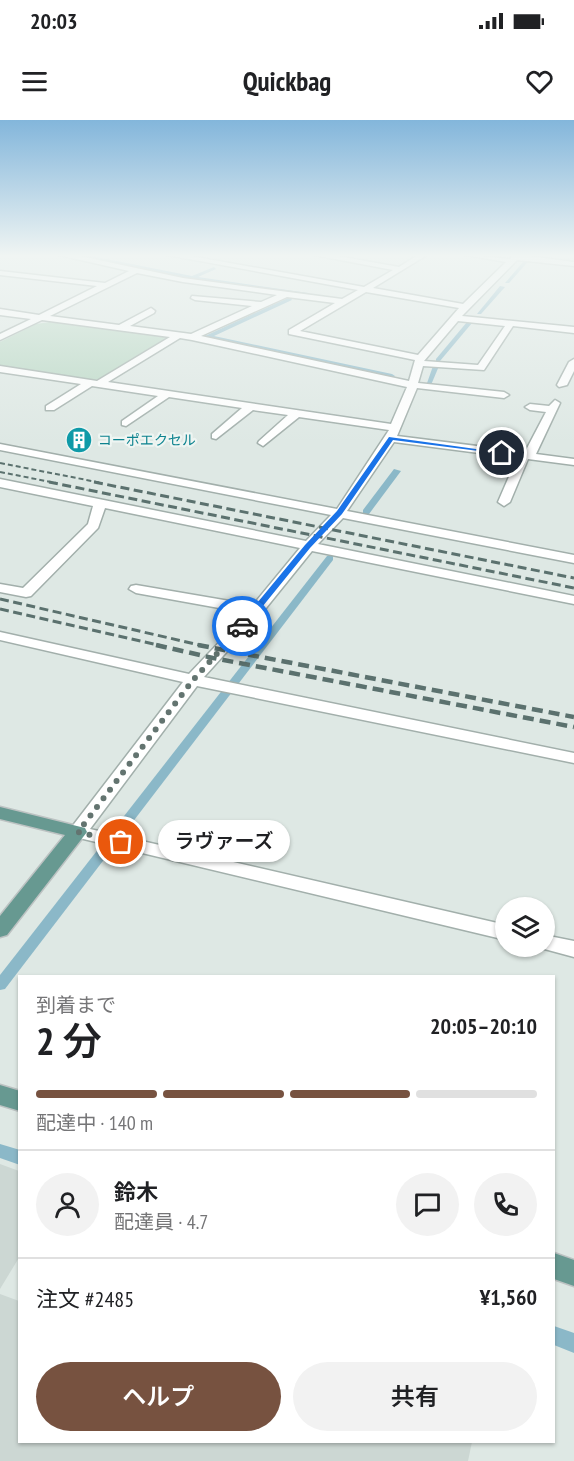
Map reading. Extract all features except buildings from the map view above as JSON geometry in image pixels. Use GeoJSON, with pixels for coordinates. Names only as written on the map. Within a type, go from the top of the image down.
{"type":"FeatureCollection","features":[{"type":"Feature","properties":{"kind":"main road"},"geometry":{"type":"LineString","coordinates":[[0,813],[82,833],[0,930]]}},
{"type":"Feature","properties":{"kind":"main road"},"geometry":{"type":"LineString","coordinates":[[0,1095],[18,1100]]}},
{"type":"Feature","properties":{"kind":"main road"},"geometry":{"type":"LineString","coordinates":[[555,1266],[574,1272]]}},
{"type":"Feature","properties":{"kind":"street"},"geometry":{"type":"LineString","coordinates":[[0,337],[39,318]]}},
{"type":"Feature","properties":{"kind":"street"},"geometry":{"type":"LineString","coordinates":[[44,318],[192,337],[413,385],[504,395]]}},
{"type":"Feature","properties":{"kind":"street"},"geometry":{"type":"LineString","coordinates":[[120,328],[139,318]]}},
{"type":"Feature","properties":{"kind":"street"},"geometry":{"type":"LineString","coordinates":[[192,337],[236,318]]}},
{"type":"Feature","properties":{"kind":"street"},"geometry":{"type":"LineString","coordinates":[[317,318],[292,332],[419,360],[481,368],[510,324]]}},
{"type":"Feature","properties":{"kind":"street"},"geometry":{"type":"LineString","coordinates":[[495,930],[82,833],[193,680],[257,610],[339,513],[393,433],[413,385],[419,360],[456,318],[574,330]]}},
{"type":"Feature","properties":{"kind":"street"},"geometry":{"type":"LineString","coordinates":[[50,408],[178,335]]}},
{"type":"Feature","properties":{"kind":"street"},"geometry":{"type":"LineString","coordinates":[[562,385],[574,362]]}},
{"type":"Feature","properties":{"kind":"street"},"geometry":{"type":"LineString","coordinates":[[0,369],[297,413],[393,433],[574,462]]}},
{"type":"Feature","properties":{"kind":"street"},"geometry":{"type":"LineString","coordinates":[[126,423],[167,394]]}},
{"type":"Feature","properties":{"kind":"street"},"geometry":{"type":"LineString","coordinates":[[216,436],[252,406]]}},
{"type":"Feature","properties":{"kind":"street"},"geometry":{"type":"LineString","coordinates":[[504,502],[554,406],[530,406]]}},
{"type":"Feature","properties":{"kind":"street"},"geometry":{"type":"LineString","coordinates":[[263,443],[297,413]]}},
{"type":"Feature","properties":{"kind":"street"},"geometry":{"type":"LineString","coordinates":[[0,447],[574,559]]}},
{"type":"Feature","properties":{"kind":"street"},"geometry":{"type":"LineString","coordinates":[[0,483],[574,600]]}},
{"type":"Feature","properties":{"kind":"street"},"geometry":{"type":"LineString","coordinates":[[0,588],[26,593],[94,525],[100,504]]}},
{"type":"Feature","properties":{"kind":"street"},"geometry":{"type":"LineString","coordinates":[[136,589],[257,610]]}},
{"type":"Feature","properties":{"kind":"street"},"geometry":{"type":"LineString","coordinates":[[0,636],[193,680],[574,758]]}},
{"type":"Feature","properties":{"kind":"street"},"geometry":{"type":"LineString","coordinates":[[555,945],[574,949]]}},
{"type":"Feature","properties":{"kind":"shaded area"},"geometry":{"type":"Polygon","coordinates":[[[0,1164],[18,1171],[18,1259],[0,1289],[0,1164]]]}},
{"type":"Feature","properties":{"kind":"shaded area"},"geometry":{"type":"Polygon","coordinates":[[[0,1294],[18,1301],[18,1443],[472,1443],[468,1461],[0,1461],[0,1294]]]}},
{"type":"Feature","properties":{"kind":"green space"},"geometry":{"type":"Polygon","coordinates":[[[50,322],[164,337],[166,340],[102,379],[92,380],[0,366],[0,342],[36,324],[50,322]]]}},
{"type":"Feature","properties":{"kind":"waterway"},"geometry":{"type":"LineString","coordinates":[[249,318],[208,336],[392,376]]}},
{"type":"Feature","properties":{"kind":"waterway"},"geometry":{"type":"LineString","coordinates":[[438,360],[469,323]]}},
{"type":"Feature","properties":{"kind":"waterway"},"geometry":{"type":"LineString","coordinates":[[428,385],[436,366]]}},
{"type":"Feature","properties":{"kind":"waterway"},"geometry":{"type":"LineString","coordinates":[[366,512],[397,471]]}},
{"type":"Feature","properties":{"kind":"waterway"},"geometry":{"type":"LineString","coordinates":[[0,985],[330,558]]}},
{"type":"Feature","properties":{"kind":"waterway"},"geometry":{"type":"LineString","coordinates":[[0,1151],[18,1157]]}},
{"type":"Feature","properties":{"kind":"waterway"},"geometry":{"type":"LineString","coordinates":[[555,1336],[574,1343]]}},
{"type":"Feature","properties":{"kind":"railway"},"geometry":{"type":"LineString","coordinates":[[0,463],[102,483]]}},
{"type":"Feature","properties":{"kind":"railway"},"geometry":{"type":"LineString","coordinates":[[0,472],[56,483]]}},
{"type":"Feature","properties":{"kind":"railway"},"geometry":{"type":"LineString","coordinates":[[49,482],[574,588]]}},
{"type":"Feature","properties":{"kind":"railway"},"geometry":{"type":"LineString","coordinates":[[94,482],[574,578]]}},
{"type":"Feature","properties":{"kind":"railway"},"geometry":{"type":"LineString","coordinates":[[0,599],[204,646]]}},
{"type":"Feature","properties":{"kind":"railway"},"geometry":{"type":"LineString","coordinates":[[0,609],[162,646]]}},
{"type":"Feature","properties":{"kind":"railway"},"geometry":{"type":"LineString","coordinates":[[156,645],[574,727]]}},
{"type":"Feature","properties":{"kind":"railway"},"geometry":{"type":"LineString","coordinates":[[198,645],[574,717]]}},
{"type":"Feature","properties":{"kind":"way so far"},"geometry":{"type":"LineString","coordinates":[[121,842],[78,832],[193,680],[242,626]]}},
{"type":"Feature","properties":{"kind":"place","name":"コーポエクセル"},"geometry":{"type":"Point","coordinates":[79,440]}},
{"type":"Feature","properties":{"kind":"place","name":"ラヴァーズ"},"geometry":{"type":"Point","coordinates":[121,842]}},
{"type":"Feature","properties":{"kind":"route"},"geometry":{"type":"LineString","coordinates":[[242,626],[339,513],[391,438],[502,453]]}}]}
